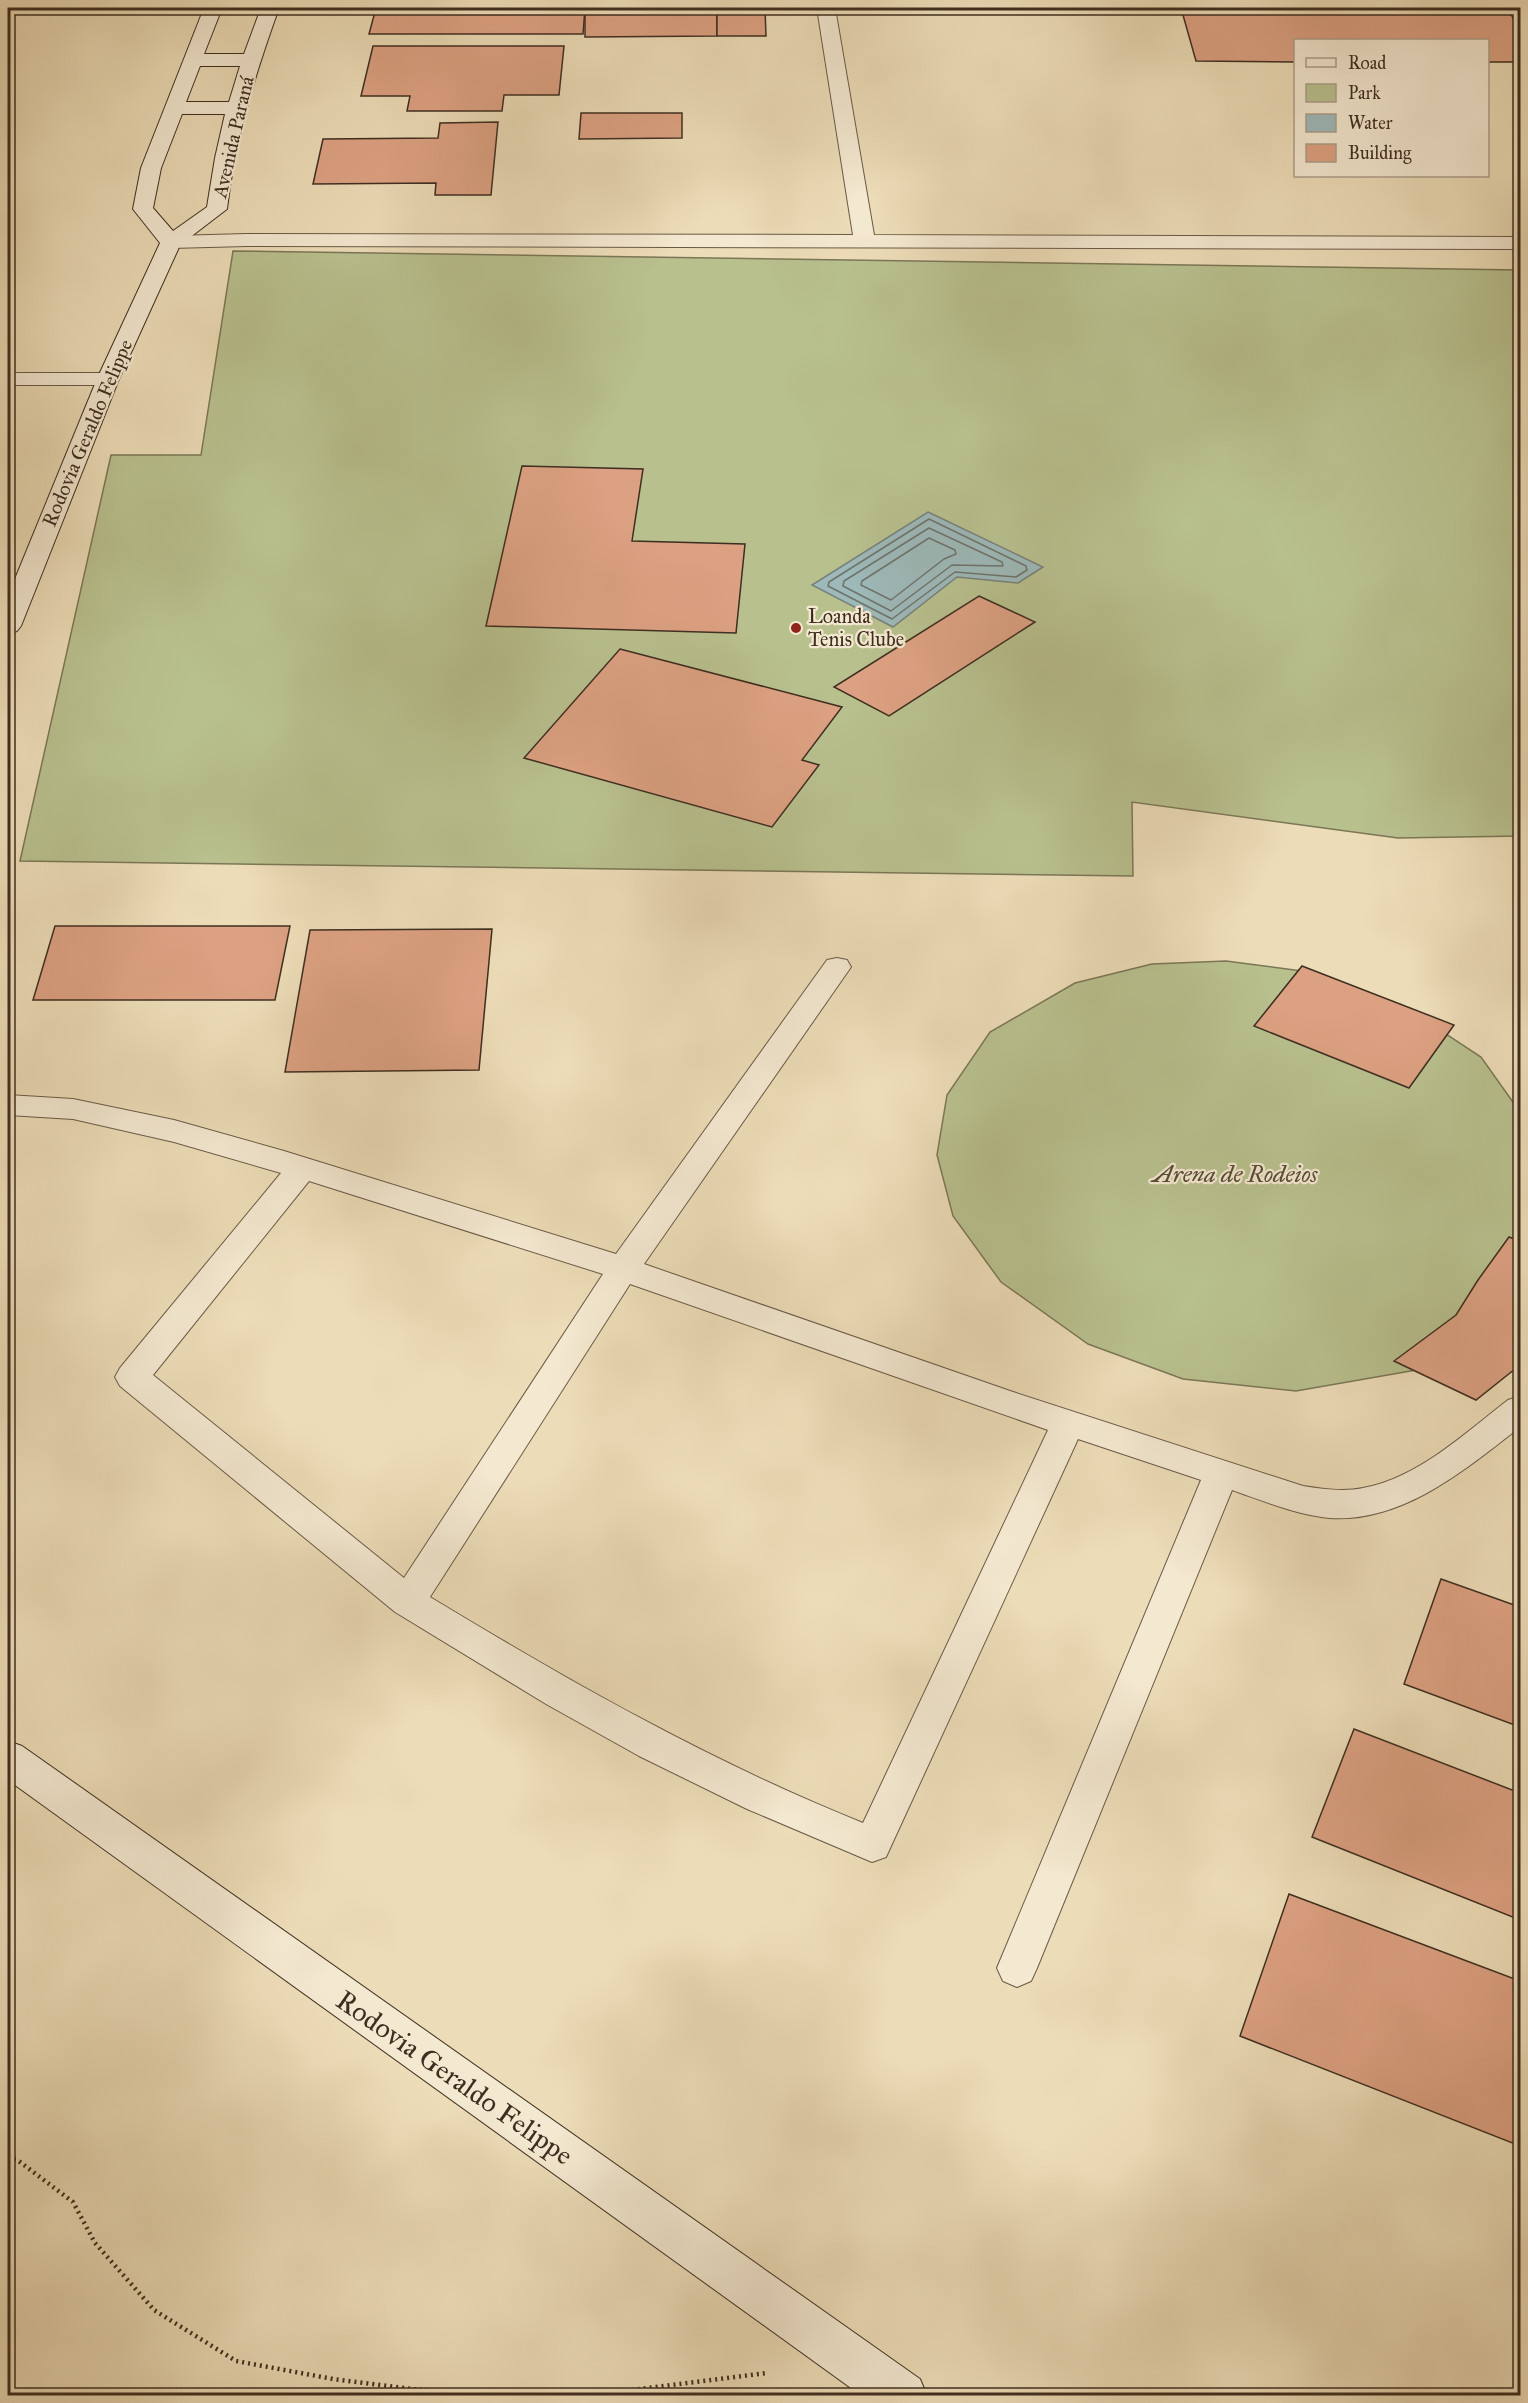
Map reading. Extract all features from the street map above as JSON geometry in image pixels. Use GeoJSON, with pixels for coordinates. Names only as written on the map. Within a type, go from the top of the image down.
{"type":"FeatureCollection","features":[{"type":"Feature","properties":{"kind":"main road"},"geometry":{"type":"LineString","coordinates":[[213,8],[151,168],[143,209],[171,242],[271,240],[1521,243]]}},
{"type":"Feature","properties":{"kind":"main road","name":"Avenida Paraná"},"geometry":{"type":"LineString","coordinates":[[171,242],[217,209],[220,175],[250,60],[270,8]]}},
{"type":"Feature","properties":{"kind":"main road"},"geometry":{"type":"LineString","coordinates":[[826,8],[865,243]]}},
{"type":"Feature","properties":{"kind":"main road"},"geometry":{"type":"LineString","coordinates":[[192,60],[250,60]]}},
{"type":"Feature","properties":{"kind":"main road"},"geometry":{"type":"LineString","coordinates":[[173,108],[238,108]]}},
{"type":"Feature","properties":{"kind":"main road","name":"Rodovia Geraldo Felippe"},"geometry":{"type":"LineString","coordinates":[[8,626],[108,379],[171,242]]}},
{"type":"Feature","properties":{"kind":"main road","name":"Rodovia Geraldo Felippe"},"geometry":{"type":"LineString","coordinates":[[8,1758],[903,2396]]}},
{"type":"Feature","properties":{"kind":"lane"},"geometry":{"type":"LineString","coordinates":[[8,379],[108,379]]}},
{"type":"Feature","properties":{"kind":"lane"},"geometry":{"type":"LineString","coordinates":[[408,1602],[623,1269],[837,967]]}},
{"type":"Feature","properties":{"kind":"lane"},"geometry":{"type":"LineString","coordinates":[[8,1104],[73,1109],[174,1131],[302,1168],[623,1269],[1068,1423],[1303,1500],[1335,1504],[1385,1497],[1432,1475],[1521,1409]]}},
{"type":"Feature","properties":{"kind":"lane"},"geometry":{"type":"LineString","coordinates":[[302,1168],[132,1377],[408,1602],[558,1693],[653,1746],[811,1820],[872,1845],[1068,1423]]}},
{"type":"Feature","properties":{"kind":"lane"},"geometry":{"type":"LineString","coordinates":[[1017,1968],[1222,1472]]}},
{"type":"Feature","properties":{"kind":"path"},"geometry":{"type":"LineString","coordinates":[[8,2159],[16,2159],[73,2202],[95,2243],[154,2310],[236,2361],[333,2379],[412,2389],[518,2396]]}},
{"type":"Feature","properties":{"kind":"path"},"geometry":{"type":"LineString","coordinates":[[524,2396],[631,2390],[723,2380],[854,2360]]}},
{"type":"Feature","properties":{"kind":"green space","name":"Loanda Tenis Clube"},"geometry":{"type":"Polygon","coordinates":[[[233,251],[1520,270],[1520,836],[1398,838],[1132,802],[1133,876],[20,861],[111,455],[201,455],[233,251]]]}},
{"type":"Feature","properties":{"kind":"green space","name":"Arena de Rodeios"},"geometry":{"type":"Polygon","coordinates":[[[1226,961],[1302,971],[1402,1005],[1481,1057],[1520,1112],[1520,1291],[1509,1316],[1422,1369],[1296,1391],[1183,1379],[1088,1344],[1001,1282],[953,1216],[937,1155],[947,1095],[990,1032],[1075,983],[1152,964],[1226,961]]]}},
{"type":"Feature","properties":{"kind":"water"},"geometry":{"type":"Polygon","coordinates":[[[928,512],[1043,567],[1018,583],[957,577],[893,627],[812,585],[928,512]]]}},
{"type":"Feature","properties":{"kind":"building"},"geometry":{"type":"Polygon","coordinates":[[[84,8],[159,8],[158,10],[82,12],[84,8]]]}},
{"type":"Feature","properties":{"kind":"building"},"geometry":{"type":"Polygon","coordinates":[[[376,8],[585,8],[583,34],[369,34],[376,8]]]}},
{"type":"Feature","properties":{"kind":"building"},"geometry":{"type":"Polygon","coordinates":[[[585,8],[717,8],[717,36],[585,37],[585,8]]]}},
{"type":"Feature","properties":{"kind":"building"},"geometry":{"type":"Polygon","coordinates":[[[717,8],[765,8],[766,36],[717,36],[717,8]]]}},
{"type":"Feature","properties":{"kind":"building"},"geometry":{"type":"Polygon","coordinates":[[[1181,8],[1508,8],[1520,32],[1520,62],[1489,62],[1489,39],[1294,39],[1294,62],[1196,61],[1181,8]]]}},
{"type":"Feature","properties":{"kind":"building"},"geometry":{"type":"Polygon","coordinates":[[[373,46],[564,46],[559,95],[504,95],[502,111],[407,111],[410,96],[361,96],[373,46]]]}},
{"type":"Feature","properties":{"kind":"building"},"geometry":{"type":"Polygon","coordinates":[[[581,113],[682,113],[682,138],[579,139],[581,113]]]}},
{"type":"Feature","properties":{"kind":"building"},"geometry":{"type":"Polygon","coordinates":[[[498,122],[491,195],[435,195],[436,183],[313,184],[323,139],[438,138],[440,123],[498,122]]]}},
{"type":"Feature","properties":{"kind":"building"},"geometry":{"type":"Polygon","coordinates":[[[522,466],[643,469],[632,541],[745,544],[736,633],[486,626],[522,466]]]}},
{"type":"Feature","properties":{"kind":"building"},"geometry":{"type":"Polygon","coordinates":[[[979,596],[1035,622],[889,716],[834,687],[979,596]]]}},
{"type":"Feature","properties":{"kind":"building"},"geometry":{"type":"Polygon","coordinates":[[[620,649],[842,707],[802,760],[819,765],[772,827],[524,758],[620,649]]]}},
{"type":"Feature","properties":{"kind":"building"},"geometry":{"type":"Polygon","coordinates":[[[55,926],[290,926],[275,1000],[33,1000],[55,926]]]}},
{"type":"Feature","properties":{"kind":"building"},"geometry":{"type":"Polygon","coordinates":[[[492,929],[479,1070],[285,1072],[310,930],[492,929]]]}},
{"type":"Feature","properties":{"kind":"building"},"geometry":{"type":"Polygon","coordinates":[[[1302,966],[1454,1025],[1409,1088],[1254,1026],[1302,966]]]}},
{"type":"Feature","properties":{"kind":"building"},"geometry":{"type":"Polygon","coordinates":[[[1509,1237],[1520,1241],[1520,1365],[1476,1400],[1394,1361],[1456,1315],[1509,1237]]]}},
{"type":"Feature","properties":{"kind":"building"},"geometry":{"type":"Polygon","coordinates":[[[1441,1579],[1520,1607],[1520,1727],[1404,1684],[1441,1579]]]}},
{"type":"Feature","properties":{"kind":"building"},"geometry":{"type":"Polygon","coordinates":[[[1354,1729],[1520,1793],[1520,1920],[1312,1837],[1354,1729]]]}},
{"type":"Feature","properties":{"kind":"building"},"geometry":{"type":"Polygon","coordinates":[[[1289,1894],[1520,1981],[1520,2146],[1240,2036],[1289,1894]]]}},
{"type":"Feature","properties":{"kind":"place","name":"Loanda Tenis Clube"},"geometry":{"type":"Point","coordinates":[796,628]}}]}
